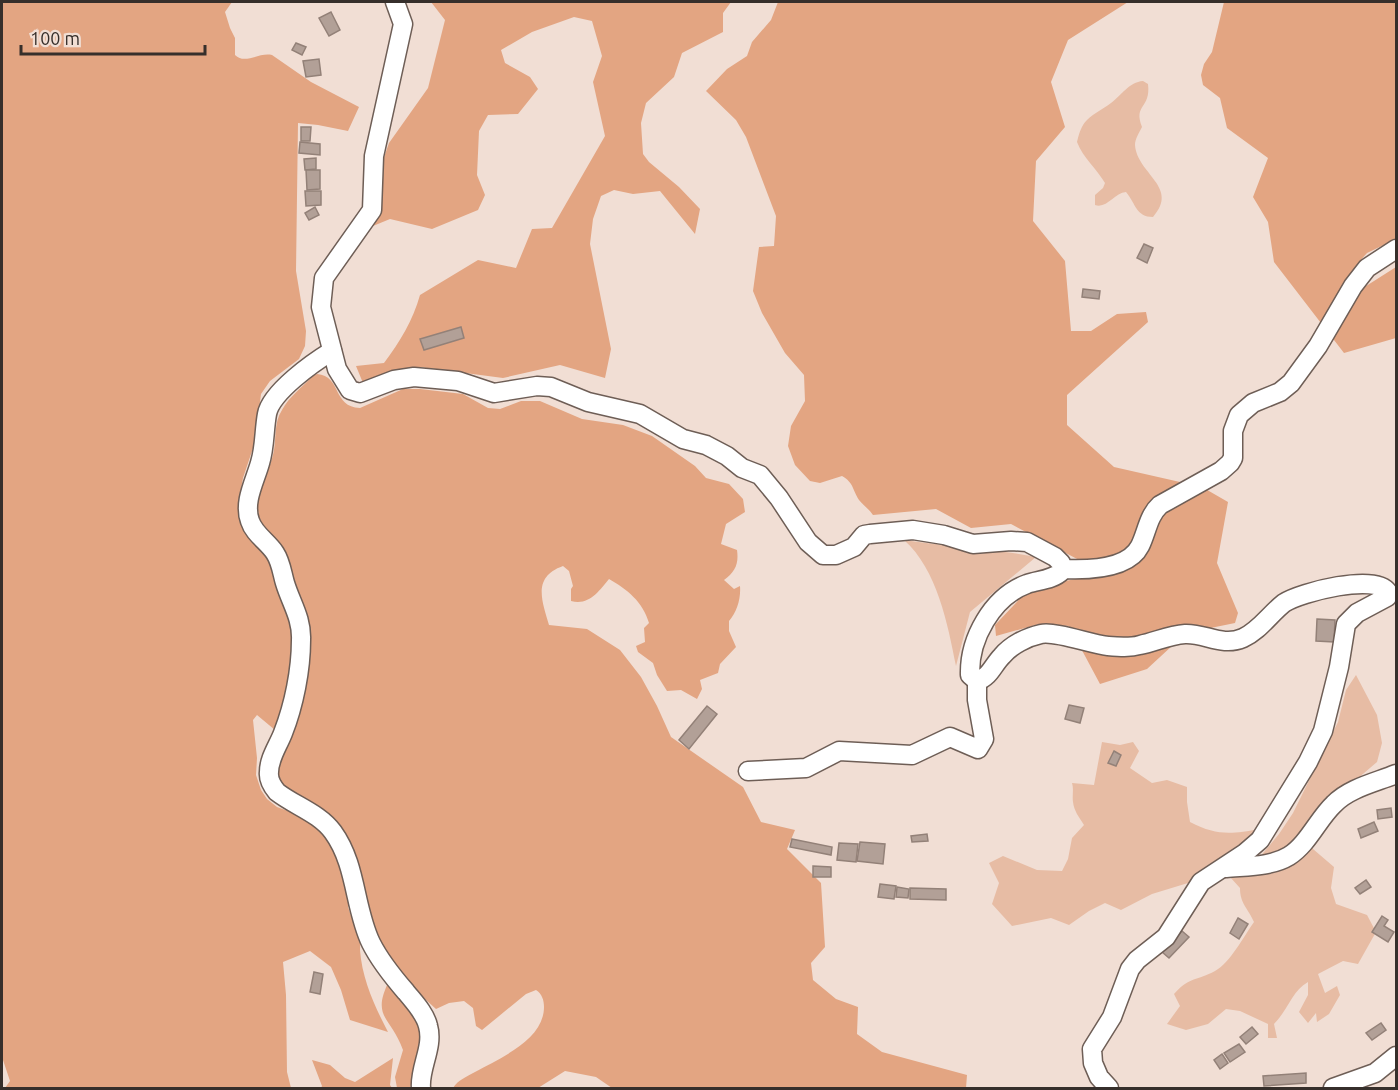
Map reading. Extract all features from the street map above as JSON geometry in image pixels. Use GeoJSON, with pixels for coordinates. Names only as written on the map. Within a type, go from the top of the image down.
{"type":"FeatureCollection","features":[{"type":"Feature","properties":{"kind":"street"},"geometry":{"type":"LineString","coordinates":[[395,2],[403,24],[374,156],[372,210],[324,278],[321,307],[332,351],[344,383],[350,390],[357,393],[394,380],[414,377],[458,381],[494,393],[544,386],[588,402],[640,414],[683,439],[706,445],[728,456],[742,468],[760,475],[779,498],[808,542],[823,555],[836,555],[854,547],[864,535],[913,530],[944,535],[973,544],[1027,542],[1055,557],[1063,569]]}},
{"type":"Feature","properties":{"kind":"street"},"geometry":{"type":"LineString","coordinates":[[1063,569],[1089,571],[1122,562],[1134,554],[1139,547],[1153,511],[1225,468],[1233,458],[1233,431],[1239,415],[1253,403],[1280,392],[1291,383],[1318,346],[1353,286],[1367,268],[1396,249]]}},
{"type":"Feature","properties":{"kind":"street"},"geometry":{"type":"LineString","coordinates":[[332,351],[307,368],[271,404],[267,414],[263,454],[249,499],[250,522],[278,558],[287,590],[299,616],[302,632],[291,705],[270,763],[269,775],[272,786],[277,792],[320,819],[333,832],[351,870],[363,924],[372,945],[384,965],[425,1017],[430,1037],[421,1076],[421,1089]]}},
{"type":"Feature","properties":{"kind":"street"},"geometry":{"type":"LineString","coordinates":[[748,771],[806,768],[839,751],[912,755],[950,737],[978,749],[984,739],[976,681],[970,675],[980,631],[989,614],[1002,600],[1019,588],[1057,576],[1063,569]]}},
{"type":"Feature","properties":{"kind":"street"},"geometry":{"type":"LineString","coordinates":[[976,681],[987,676],[1001,656],[1011,648],[1025,639],[1043,634],[1056,634],[1085,643],[1122,647],[1139,646],[1186,634],[1230,642],[1251,633],[1284,603],[1301,595],[1367,583],[1380,585],[1388,592],[1387,597],[1357,613],[1346,624],[1340,667],[1323,730],[1312,756],[1260,840],[1245,853],[1201,882],[1166,937],[1137,960],[1130,969],[1112,1017],[1092,1049],[1093,1063],[1099,1077],[1109,1089]]}},
{"type":"Feature","properties":{"kind":"street"},"geometry":{"type":"LineString","coordinates":[[1221,869],[1271,864],[1290,856],[1335,803],[1346,795],[1396,774]]}},
{"type":"Feature","properties":{"kind":"street"},"geometry":{"type":"LineString","coordinates":[[1333,1089],[1376,1073],[1396,1056]]}},
{"type":"Feature","properties":{"kind":"shaded area"},"geometry":{"type":"Polygon","coordinates":[[[2,2],[232,2],[225,12],[235,38],[235,55],[248,59],[272,55],[311,82],[359,107],[348,131],[298,123],[296,271],[306,331],[305,346],[299,359],[270,381],[261,394],[255,442],[243,478],[240,507],[266,551],[290,611],[295,653],[279,728],[275,730],[257,715],[253,720],[257,758],[256,775],[267,799],[277,807],[313,820],[337,852],[352,903],[348,907],[352,919],[359,922],[360,926],[361,961],[366,982],[388,1032],[350,1020],[331,967],[310,951],[283,962],[287,1072],[291,1088],[5,1088],[10,1081],[2,1057],[2,2]]]}},
{"type":"Feature","properties":{"kind":"shaded area"},"geometry":{"type":"Polygon","coordinates":[[[431,2],[731,2],[723,13],[723,32],[682,53],[674,77],[646,103],[641,123],[643,154],[700,209],[695,234],[660,191],[633,194],[614,190],[601,196],[593,219],[590,244],[611,349],[605,378],[560,365],[503,378],[420,367],[363,383],[356,366],[384,363],[414,313],[420,295],[478,260],[516,268],[532,229],[552,228],[605,136],[593,82],[602,56],[592,21],[574,17],[532,32],[501,50],[505,63],[530,77],[538,89],[518,114],[488,115],[479,131],[477,175],[485,195],[478,210],[432,229],[390,219],[373,226],[382,163],[389,143],[428,88],[445,20],[431,2]]]}},
{"type":"Feature","properties":{"kind":"shaded area"},"geometry":{"type":"Polygon","coordinates":[[[778,2],[1128,2],[1068,40],[1051,82],[1065,127],[1036,161],[1033,221],[1065,261],[1071,331],[1091,331],[1117,314],[1146,312],[1148,322],[1067,395],[1067,425],[1114,467],[1202,487],[1228,502],[1217,563],[1238,613],[1235,623],[1186,633],[1147,669],[1100,684],[1069,626],[1039,624],[996,636],[995,625],[1030,588],[1126,569],[1079,560],[1011,524],[971,528],[936,509],[873,515],[859,500],[849,481],[842,476],[820,483],[810,481],[795,465],[788,446],[791,426],[805,401],[804,375],[785,353],[762,313],[753,291],[759,247],[774,246],[776,216],[746,137],[736,120],[706,91],[727,69],[747,56],[752,42],[771,20],[778,2]]]}},
{"type":"Feature","properties":{"kind":"shaded area"},"geometry":{"type":"Polygon","coordinates":[[[1224,2],[1396,2],[1396,239],[1367,253],[1330,309],[1396,267],[1396,338],[1344,353],[1274,262],[1268,222],[1253,197],[1268,158],[1227,128],[1220,98],[1203,85],[1201,75],[1204,64],[1212,52],[1224,2]]]}},
{"type":"Feature","properties":{"kind":"shaded area"},"geometry":{"type":"Polygon","coordinates":[[[1143,81],[1148,84],[1148,92],[1140,114],[1142,127],[1135,145],[1137,155],[1160,189],[1162,197],[1160,206],[1153,217],[1143,215],[1126,192],[1103,205],[1095,205],[1095,195],[1105,183],[1077,142],[1087,120],[1130,86],[1143,81]]]}},
{"type":"Feature","properties":{"kind":"shaded area"},"geometry":{"type":"Polygon","coordinates":[[[317,374],[330,380],[345,403],[360,408],[403,389],[420,389],[463,394],[488,408],[500,409],[521,401],[540,401],[582,419],[623,425],[652,436],[695,466],[706,478],[729,484],[743,499],[745,512],[726,524],[721,544],[737,550],[735,567],[724,580],[734,589],[740,586],[738,605],[729,621],[729,631],[736,647],[720,664],[718,673],[700,680],[702,689],[697,699],[681,690],[667,691],[653,663],[638,652],[636,646],[645,642],[644,628],[649,623],[646,615],[634,597],[609,579],[593,596],[577,602],[571,601],[573,586],[569,571],[563,566],[553,571],[543,583],[542,591],[549,625],[587,629],[620,650],[641,677],[671,737],[743,787],[761,822],[795,830],[787,849],[821,883],[825,947],[811,963],[813,980],[836,999],[858,1007],[857,1034],[882,1052],[967,1075],[966,1088],[612,1088],[596,1077],[565,1071],[538,1088],[453,1088],[462,1079],[508,1054],[529,1038],[542,1019],[544,1004],[541,995],[536,990],[526,994],[482,1030],[476,1026],[473,1008],[464,1001],[449,1003],[436,1009],[392,969],[379,948],[357,871],[283,789],[276,773],[305,670],[260,519],[258,501],[273,455],[279,415],[292,396],[317,374]]]}},
{"type":"Feature","properties":{"kind":"shaded area"},"geometry":{"type":"Polygon","coordinates":[[[904,540],[1036,557],[970,612],[956,666],[945,616],[933,582],[925,566],[904,540]]]}},
{"type":"Feature","properties":{"kind":"shaded area"},"geometry":{"type":"Polygon","coordinates":[[[1356,675],[1377,715],[1382,743],[1377,762],[1309,820],[1313,849],[1334,867],[1331,888],[1336,904],[1367,915],[1376,932],[1358,964],[1343,961],[1318,974],[1325,993],[1337,986],[1340,995],[1329,1014],[1317,1022],[1316,1013],[1308,1023],[1299,1012],[1308,995],[1308,982],[1298,990],[1274,1024],[1277,1038],[1268,1038],[1268,1024],[1240,1011],[1226,1009],[1208,1024],[1186,1030],[1167,1024],[1180,1006],[1174,994],[1189,981],[1221,967],[1254,922],[1243,902],[1240,888],[1230,877],[1238,865],[1259,858],[1293,813],[1338,722],[1346,690],[1356,675]]]}},
{"type":"Feature","properties":{"kind":"shaded area"},"geometry":{"type":"Polygon","coordinates":[[[1102,742],[1120,745],[1133,742],[1139,751],[1130,768],[1152,783],[1167,780],[1187,787],[1190,822],[1208,830],[1224,833],[1260,829],[1240,851],[1212,866],[1188,883],[1152,894],[1121,910],[1105,903],[1069,925],[1051,918],[1012,926],[992,904],[999,883],[989,863],[1003,856],[1037,870],[1062,871],[1068,859],[1072,838],[1084,825],[1074,805],[1072,783],[1094,785],[1102,742]]]}},
{"type":"Feature","properties":{"kind":"shaded area"},"geometry":{"type":"Polygon","coordinates":[[[390,979],[421,1022],[423,1038],[410,1088],[397,1088],[395,1077],[403,1050],[382,1010],[384,992],[390,979]]]}},
{"type":"Feature","properties":{"kind":"shaded area"},"geometry":{"type":"Polygon","coordinates":[[[393,1058],[390,1085],[392,1088],[321,1088],[312,1060],[330,1065],[345,1078],[355,1082],[393,1058]]]}},
{"type":"Feature","properties":{"kind":"building"},"geometry":{"type":"Polygon","coordinates":[[[331,12],[340,30],[329,36],[319,18],[331,12]]]}},
{"type":"Feature","properties":{"kind":"building"},"geometry":{"type":"Polygon","coordinates":[[[296,43],[306,47],[302,55],[292,50],[296,43]]]}},
{"type":"Feature","properties":{"kind":"building"},"geometry":{"type":"Polygon","coordinates":[[[319,59],[321,75],[306,77],[303,61],[319,59]]]}},
{"type":"Feature","properties":{"kind":"building"},"geometry":{"type":"Polygon","coordinates":[[[301,127],[311,127],[310,141],[301,141],[301,127]]]}},
{"type":"Feature","properties":{"kind":"building"},"geometry":{"type":"Polygon","coordinates":[[[300,142],[320,144],[320,155],[299,153],[300,142]]]}},
{"type":"Feature","properties":{"kind":"building"},"geometry":{"type":"Polygon","coordinates":[[[316,158],[316,169],[305,170],[304,159],[316,158]]]}},
{"type":"Feature","properties":{"kind":"building"},"geometry":{"type":"Polygon","coordinates":[[[306,170],[320,170],[320,189],[307,190],[306,170]]]}},
{"type":"Feature","properties":{"kind":"building"},"geometry":{"type":"Polygon","coordinates":[[[305,191],[321,191],[321,205],[306,206],[305,191]]]}},
{"type":"Feature","properties":{"kind":"building"},"geometry":{"type":"Polygon","coordinates":[[[315,207],[319,215],[309,220],[305,213],[315,207]]]}},
{"type":"Feature","properties":{"kind":"building"},"geometry":{"type":"Polygon","coordinates":[[[1144,244],[1153,248],[1147,263],[1137,258],[1144,244]]]}},
{"type":"Feature","properties":{"kind":"building"},"geometry":{"type":"Polygon","coordinates":[[[1083,289],[1100,291],[1099,299],[1082,297],[1083,289]]]}},
{"type":"Feature","properties":{"kind":"building"},"geometry":{"type":"Polygon","coordinates":[[[461,327],[464,338],[424,350],[420,339],[461,327]]]}},
{"type":"Feature","properties":{"kind":"building"},"geometry":{"type":"Polygon","coordinates":[[[1317,619],[1335,620],[1334,642],[1316,641],[1317,619]]]}},
{"type":"Feature","properties":{"kind":"building"},"geometry":{"type":"Polygon","coordinates":[[[1069,705],[1084,708],[1080,723],[1065,719],[1069,705]]]}},
{"type":"Feature","properties":{"kind":"building"},"geometry":{"type":"Polygon","coordinates":[[[707,706],[717,714],[689,749],[679,740],[707,706]]]}},
{"type":"Feature","properties":{"kind":"building"},"geometry":{"type":"Polygon","coordinates":[[[1114,751],[1121,755],[1116,766],[1108,763],[1114,751]]]}},
{"type":"Feature","properties":{"kind":"building"},"geometry":{"type":"Polygon","coordinates":[[[1391,808],[1392,817],[1378,819],[1377,810],[1391,808]]]}},
{"type":"Feature","properties":{"kind":"building"},"geometry":{"type":"Polygon","coordinates":[[[1374,822],[1378,831],[1361,838],[1358,829],[1374,822]]]}},
{"type":"Feature","properties":{"kind":"building"},"geometry":{"type":"Polygon","coordinates":[[[927,834],[928,841],[912,842],[911,836],[927,834]]]}},
{"type":"Feature","properties":{"kind":"building"},"geometry":{"type":"Polygon","coordinates":[[[792,839],[832,847],[831,855],[790,847],[792,839]]]}},
{"type":"Feature","properties":{"kind":"building"},"geometry":{"type":"Polygon","coordinates":[[[860,842],[885,844],[883,864],[857,861],[860,842]]]}},
{"type":"Feature","properties":{"kind":"building"},"geometry":{"type":"Polygon","coordinates":[[[839,843],[858,844],[856,862],[837,860],[839,843]]]}},
{"type":"Feature","properties":{"kind":"building"},"geometry":{"type":"Polygon","coordinates":[[[813,866],[831,867],[831,877],[813,877],[813,866]]]}},
{"type":"Feature","properties":{"kind":"building"},"geometry":{"type":"Polygon","coordinates":[[[1366,880],[1371,887],[1360,894],[1355,888],[1366,880]]]}},
{"type":"Feature","properties":{"kind":"building"},"geometry":{"type":"Polygon","coordinates":[[[880,884],[896,886],[894,899],[878,897],[880,884]]]}},
{"type":"Feature","properties":{"kind":"building"},"geometry":{"type":"Polygon","coordinates":[[[897,887],[909,889],[908,898],[896,897],[897,887]]]}},
{"type":"Feature","properties":{"kind":"building"},"geometry":{"type":"Polygon","coordinates":[[[910,888],[946,889],[946,900],[910,899],[910,888]]]}},
{"type":"Feature","properties":{"kind":"building"},"geometry":{"type":"Polygon","coordinates":[[[1382,916],[1388,920],[1384,926],[1394,932],[1388,942],[1372,932],[1382,916]]]}},
{"type":"Feature","properties":{"kind":"building"},"geometry":{"type":"Polygon","coordinates":[[[1238,918],[1248,924],[1239,939],[1230,933],[1238,918]]]}},
{"type":"Feature","properties":{"kind":"building"},"geometry":{"type":"Polygon","coordinates":[[[1182,931],[1189,937],[1169,958],[1162,952],[1182,931]]]}},
{"type":"Feature","properties":{"kind":"building"},"geometry":{"type":"Polygon","coordinates":[[[314,972],[323,974],[320,994],[310,992],[314,972]]]}},
{"type":"Feature","properties":{"kind":"building"},"geometry":{"type":"Polygon","coordinates":[[[1381,1023],[1386,1030],[1372,1040],[1366,1033],[1381,1023]]]}},
{"type":"Feature","properties":{"kind":"building"},"geometry":{"type":"Polygon","coordinates":[[[1252,1027],[1258,1034],[1246,1044],[1240,1037],[1252,1027]]]}},
{"type":"Feature","properties":{"kind":"building"},"geometry":{"type":"Polygon","coordinates":[[[1239,1044],[1245,1052],[1230,1062],[1224,1053],[1239,1044]]]}},
{"type":"Feature","properties":{"kind":"building"},"geometry":{"type":"Polygon","coordinates":[[[1222,1054],[1228,1063],[1220,1069],[1214,1060],[1222,1054]]]}},
{"type":"Feature","properties":{"kind":"building"},"geometry":{"type":"Polygon","coordinates":[[[1306,1073],[1306,1083],[1264,1086],[1263,1076],[1306,1073]]]}}]}
